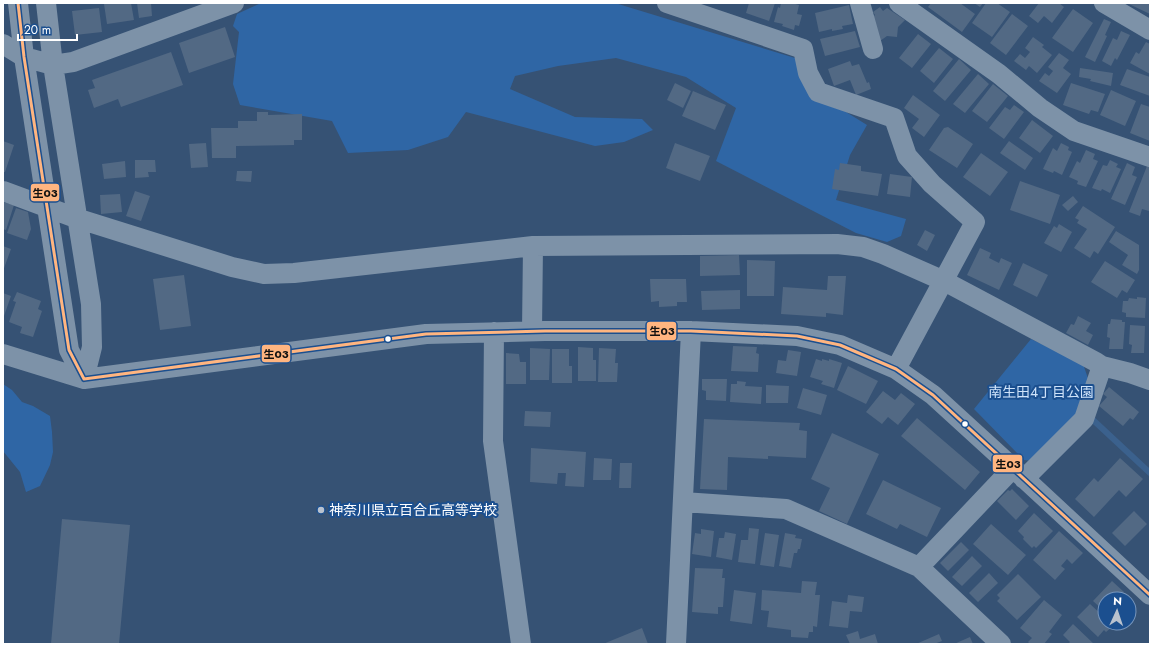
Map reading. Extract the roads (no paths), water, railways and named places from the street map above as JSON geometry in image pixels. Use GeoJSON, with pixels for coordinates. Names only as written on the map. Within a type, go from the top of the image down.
{"type":"FeatureCollection","features":[{"type":"Feature","properties":{"kind":"street"},"geometry":{"type":"LineString","coordinates":[[18,3],[24,57],[69,350],[84,379]]}},
{"type":"Feature","properties":{"kind":"street"},"geometry":{"type":"LineString","coordinates":[[46,3],[53,65],[76,218],[91,304],[92,347],[84,379]]}},
{"type":"Feature","properties":{"kind":"street"},"geometry":{"type":"LineString","coordinates":[[3,44],[24,57],[53,65],[73,62],[193,11],[234,3]]}},
{"type":"Feature","properties":{"kind":"street"},"geometry":{"type":"LineString","coordinates":[[667,3],[803,49],[808,73],[818,92],[894,118],[907,156],[932,184],[975,222],[896,369]]}},
{"type":"Feature","properties":{"kind":"street"},"geometry":{"type":"LineString","coordinates":[[860,3],[873,49]]}},
{"type":"Feature","properties":{"kind":"street"},"geometry":{"type":"LineString","coordinates":[[900,3],[999,74],[1040,108],[1074,131],[1150,157]]}},
{"type":"Feature","properties":{"kind":"street"},"geometry":{"type":"LineString","coordinates":[[1106,4],[1150,30]]}},
{"type":"Feature","properties":{"kind":"street"},"geometry":{"type":"LineString","coordinates":[[3,191],[76,218],[232,267],[264,274],[294,273],[532,246],[837,244],[864,247],[944,281],[1102,366],[1150,380]]}},
{"type":"Feature","properties":{"kind":"street"},"geometry":{"type":"LineString","coordinates":[[532,246],[532,331]]}},
{"type":"Feature","properties":{"kind":"street"},"geometry":{"type":"LineString","coordinates":[[3,354],[84,379],[426,334],[532,331],[691,331],[797,336],[840,345],[896,369],[933,395],[1150,595]]}},
{"type":"Feature","properties":{"kind":"street"},"geometry":{"type":"LineString","coordinates":[[676,644],[691,331]]}},
{"type":"Feature","properties":{"kind":"street"},"geometry":{"type":"LineString","coordinates":[[494,332],[493,441],[521,644]]}},
{"type":"Feature","properties":{"kind":"street"},"geometry":{"type":"LineString","coordinates":[[919,567],[1019,473],[1084,419],[1102,366]]}},
{"type":"Feature","properties":{"kind":"street"},"geometry":{"type":"LineString","coordinates":[[683,502],[786,509],[919,567],[1001,644]]}},
{"type":"Feature","properties":{"kind":"waterway"},"geometry":{"type":"LineString","coordinates":[[1092,419],[1150,473]]}},
{"type":"Feature","properties":{"kind":"place","name":"神奈川県立百合丘高等学校"},"geometry":{"type":"Point","coordinates":[321,510]}},
{"type":"Feature","properties":{"kind":"park label","name":"南生田4丁目公園"},"geometry":{"type":"Point","coordinates":[1041,392]}}]}
